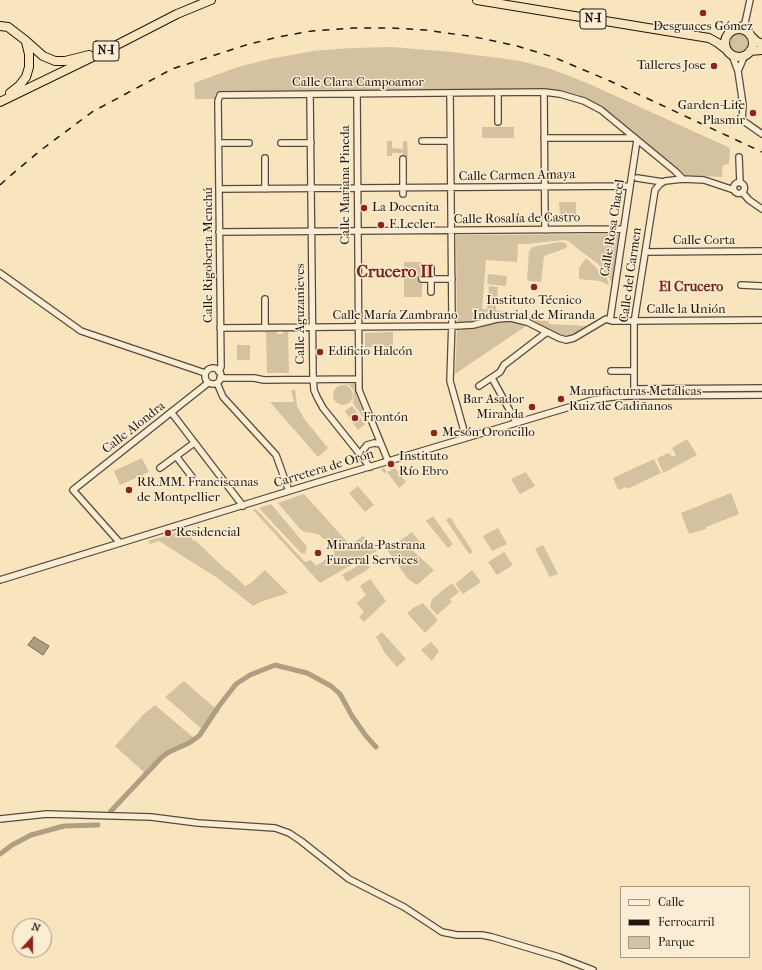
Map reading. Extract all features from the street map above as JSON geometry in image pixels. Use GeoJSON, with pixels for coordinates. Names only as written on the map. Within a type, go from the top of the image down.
{"type":"FeatureCollection","features":[{"type":"Feature","properties":{"kind":"highway","name":"N-I"},"geometry":{"type":"LineString","coordinates":[[0,101],[107,50],[177,14],[211,0]]}},
{"type":"Feature","properties":{"kind":"highway","name":"N-I"},"geometry":{"type":"LineString","coordinates":[[477,0],[709,38],[718,43],[729,53]]}},
{"type":"Feature","properties":{"kind":"highway"},"geometry":{"type":"LineString","coordinates":[[0,26],[8,27],[43,56],[55,61],[65,61],[107,50]]}},
{"type":"Feature","properties":{"kind":"highway","name":"N-I"},"geometry":{"type":"LineString","coordinates":[[709,38],[733,31],[743,30],[749,34]]}},
{"type":"Feature","properties":{"kind":"highway"},"geometry":{"type":"LineString","coordinates":[[733,31],[725,40],[725,45],[729,53],[741,57],[748,53],[762,50]]}},
{"type":"Feature","properties":{"kind":"highway"},"geometry":{"type":"LineString","coordinates":[[749,34],[762,44]]}},
{"type":"Feature","properties":{"kind":"highway"},"geometry":{"type":"LineString","coordinates":[[748,53],[752,43],[749,34]]}},
{"type":"Feature","properties":{"kind":"highway"},"geometry":{"type":"LineString","coordinates":[[0,101],[20,86],[26,77],[29,67],[29,54],[25,40]]}},
{"type":"Feature","properties":{"kind":"street"},"geometry":{"type":"LineString","coordinates":[[749,34],[745,23],[750,0]]}},
{"type":"Feature","properties":{"kind":"street"},"geometry":{"type":"LineString","coordinates":[[733,31],[745,23]]}},
{"type":"Feature","properties":{"kind":"street"},"geometry":{"type":"LineString","coordinates":[[729,53],[738,71],[743,105],[742,120],[762,134]]}},
{"type":"Feature","properties":{"kind":"street"},"geometry":{"type":"LineString","coordinates":[[738,71],[748,53]]}},
{"type":"Feature","properties":{"kind":"street"},"geometry":{"type":"LineString","coordinates":[[544,92],[545,230]]}},
{"type":"Feature","properties":{"kind":"street","name":"Calle Clara Campoamor"},"geometry":{"type":"LineString","coordinates":[[219,96],[544,92],[567,95],[588,103],[604,113],[683,179]]}},
{"type":"Feature","properties":{"kind":"street"},"geometry":{"type":"LineString","coordinates":[[450,93],[452,279],[450,381],[466,438]]}},
{"type":"Feature","properties":{"kind":"street"},"geometry":{"type":"LineString","coordinates":[[498,93],[498,122]]}},
{"type":"Feature","properties":{"kind":"street","name":"Calle Aguzanieves"},"geometry":{"type":"LineString","coordinates":[[310,94],[313,379],[315,394],[318,401],[370,467]]}},
{"type":"Feature","properties":{"kind":"street","name":"Calle Mariana Pineda"},"geometry":{"type":"LineString","coordinates":[[357,94],[358,327],[360,396],[388,461]]}},
{"type":"Feature","properties":{"kind":"street","name":"Calle Rigoberta Menchú"},"geometry":{"type":"LineString","coordinates":[[219,96],[220,369]]}},
{"type":"Feature","properties":{"kind":"street"},"geometry":{"type":"LineString","coordinates":[[544,138],[636,139]]}},
{"type":"Feature","properties":{"kind":"street","name":"Calle Rosa Chacel"},"geometry":{"type":"LineString","coordinates":[[610,320],[636,139]]}},
{"type":"Feature","properties":{"kind":"street"},"geometry":{"type":"LineString","coordinates":[[422,141],[450,141]]}},
{"type":"Feature","properties":{"kind":"street"},"geometry":{"type":"LineString","coordinates":[[219,143],[249,143]]}},
{"type":"Feature","properties":{"kind":"street"},"geometry":{"type":"LineString","coordinates":[[281,143],[311,143]]}},
{"type":"Feature","properties":{"kind":"street"},"geometry":{"type":"LineString","coordinates":[[739,157],[740,183],[744,186],[744,190],[742,192]]}},
{"type":"Feature","properties":{"kind":"street"},"geometry":{"type":"LineString","coordinates":[[265,158],[265,189]]}},
{"type":"Feature","properties":{"kind":"street"},"geometry":{"type":"LineString","coordinates":[[403,159],[403,191]]}},
{"type":"Feature","properties":{"kind":"street"},"geometry":{"type":"LineString","coordinates":[[637,178],[661,183],[669,180],[683,179],[704,180],[734,190],[738,193],[742,192],[749,200],[762,209]]}},
{"type":"Feature","properties":{"kind":"street","name":"Calle del Carmen"},"geometry":{"type":"LineString","coordinates":[[634,396],[634,321],[655,190],[661,183]]}},
{"type":"Feature","properties":{"kind":"street"},"geometry":{"type":"LineString","coordinates":[[734,190],[733,187],[735,184],[740,183]]}},
{"type":"Feature","properties":{"kind":"street","name":"Calle Carmen Amaya"},"geometry":{"type":"LineString","coordinates":[[219,189],[357,189],[403,191],[451,188],[630,186]]}},
{"type":"Feature","properties":{"kind":"street","name":"Calle Rosalía de Castro"},"geometry":{"type":"LineString","coordinates":[[220,232],[624,229]]}},
{"type":"Feature","properties":{"kind":"street","name":"Calle Corta"},"geometry":{"type":"LineString","coordinates":[[645,252],[762,251]]}},
{"type":"Feature","properties":{"kind":"street"},"geometry":{"type":"LineString","coordinates":[[431,267],[431,292]]}},
{"type":"Feature","properties":{"kind":"street"},"geometry":{"type":"LineString","coordinates":[[0,273],[81,332],[205,374]]}},
{"type":"Feature","properties":{"kind":"street"},"geometry":{"type":"LineString","coordinates":[[422,279],[452,279]]}},
{"type":"Feature","properties":{"kind":"street"},"geometry":{"type":"LineString","coordinates":[[742,285],[762,286]]}},
{"type":"Feature","properties":{"kind":"street"},"geometry":{"type":"LineString","coordinates":[[265,299],[265,328]]}},
{"type":"Feature","properties":{"kind":"street","name":"Calle María Zambrano"},"geometry":{"type":"LineString","coordinates":[[220,328],[452,326],[473,325],[497,319],[511,318],[527,322],[561,339],[570,339],[606,319],[610,320]]}},
{"type":"Feature","properties":{"kind":"street","name":"Calle la Unión"},"geometry":{"type":"LineString","coordinates":[[610,320],[762,320]]}},
{"type":"Feature","properties":{"kind":"street"},"geometry":{"type":"LineString","coordinates":[[479,386],[500,372],[504,365],[547,332]]}},
{"type":"Feature","properties":{"kind":"street"},"geometry":{"type":"LineString","coordinates":[[205,374],[210,368],[220,369],[219,380],[223,397],[276,455],[289,491]]}},
{"type":"Feature","properties":{"kind":"street"},"geometry":{"type":"LineString","coordinates":[[611,372],[634,371]]}},
{"type":"Feature","properties":{"kind":"street"},"geometry":{"type":"LineString","coordinates":[[205,374],[205,378],[208,383],[213,384],[219,380],[254,378],[264,380],[359,379]]}},
{"type":"Feature","properties":{"kind":"street"},"geometry":{"type":"LineString","coordinates":[[492,378],[516,422]]}},
{"type":"Feature","properties":{"kind":"street","name":"Calle Alondra"},"geometry":{"type":"LineString","coordinates":[[120,543],[73,490],[208,383]]}},
{"type":"Feature","properties":{"kind":"street"},"geometry":{"type":"LineString","coordinates":[[634,389],[762,388]]}},
{"type":"Feature","properties":{"kind":"street","name":"Carretera de Orón"},"geometry":{"type":"LineString","coordinates":[[0,580],[516,422],[593,400],[634,396],[762,396]]}},
{"type":"Feature","properties":{"kind":"street"},"geometry":{"type":"LineString","coordinates":[[171,412],[192,444],[243,506]]}},
{"type":"Feature","properties":{"kind":"street"},"geometry":{"type":"LineString","coordinates":[[360,454],[368,445],[374,442],[381,444]]}},
{"type":"Feature","properties":{"kind":"street"},"geometry":{"type":"LineString","coordinates":[[160,468],[192,444]]}},
{"type":"Feature","properties":{"kind":"street"},"geometry":{"type":"LineString","coordinates":[[176,456],[192,477]]}},
{"type":"Feature","properties":{"kind":"street"},"geometry":{"type":"LineString","coordinates":[[0,819],[47,814],[151,817],[198,823],[275,828],[289,833],[301,841],[349,879],[404,907],[442,932],[458,935],[482,935],[492,937],[559,957],[593,970]]}},
{"type":"Feature","properties":{"kind":"green space"},"geometry":{"type":"Polygon","coordinates":[[[739,34],[745,37],[748,43],[745,49],[739,52],[733,49],[730,43],[733,37],[739,34]]]}},
{"type":"Feature","properties":{"kind":"green space"},"geometry":{"type":"Polygon","coordinates":[[[392,47],[499,58],[520,61],[551,69],[587,83],[730,148],[729,164],[723,165],[722,177],[685,175],[603,108],[579,95],[558,90],[218,92],[215,94],[215,99],[195,99],[194,83],[238,67],[313,51],[392,47]]]}},
{"type":"Feature","properties":{"kind":"green space"},"geometry":{"type":"Polygon","coordinates":[[[482,127],[514,127],[514,138],[482,138],[482,127]]]}},
{"type":"Feature","properties":{"kind":"green space"},"geometry":{"type":"Polygon","coordinates":[[[387,141],[392,141],[392,148],[403,149],[403,141],[407,141],[408,157],[403,155],[403,153],[392,153],[392,156],[387,156],[387,141]]]}},
{"type":"Feature","properties":{"kind":"green space"},"geometry":{"type":"Polygon","coordinates":[[[559,202],[576,202],[576,215],[560,215],[559,202]]]}},
{"type":"Feature","properties":{"kind":"green space"},"geometry":{"type":"Polygon","coordinates":[[[620,234],[612,284],[610,279],[598,264],[568,241],[564,240],[518,244],[517,262],[486,260],[482,309],[487,309],[489,286],[498,287],[496,310],[525,315],[536,320],[549,321],[549,324],[588,326],[575,334],[568,336],[561,335],[532,320],[511,315],[457,323],[456,235],[620,234]]]}},
{"type":"Feature","properties":{"kind":"green space"},"geometry":{"type":"Polygon","coordinates":[[[559,242],[566,243],[567,246],[566,248],[544,256],[541,282],[527,281],[529,251],[533,247],[559,242]]]}},
{"type":"Feature","properties":{"kind":"green space"},"geometry":{"type":"Polygon","coordinates":[[[586,258],[607,278],[609,285],[600,281],[579,279],[579,268],[586,258]]]}},
{"type":"Feature","properties":{"kind":"green space"},"geometry":{"type":"Polygon","coordinates":[[[404,262],[422,262],[422,297],[404,297],[404,262]]]}},
{"type":"Feature","properties":{"kind":"green space"},"geometry":{"type":"Polygon","coordinates":[[[488,274],[507,276],[506,286],[487,284],[488,274]]]}},
{"type":"Feature","properties":{"kind":"green space"},"geometry":{"type":"Polygon","coordinates":[[[504,321],[526,326],[455,374],[457,330],[478,328],[504,321]]]}},
{"type":"Feature","properties":{"kind":"green space"},"geometry":{"type":"Polygon","coordinates":[[[266,331],[277,331],[277,334],[283,334],[283,331],[288,331],[289,373],[267,373],[266,331]]]}},
{"type":"Feature","properties":{"kind":"green space"},"geometry":{"type":"Polygon","coordinates":[[[393,332],[393,347],[365,347],[365,333],[393,332]]]}},
{"type":"Feature","properties":{"kind":"green space"},"geometry":{"type":"Polygon","coordinates":[[[237,345],[250,345],[250,360],[237,360],[237,345]]]}},
{"type":"Feature","properties":{"kind":"green space"},"geometry":{"type":"Polygon","coordinates":[[[343,384],[355,384],[357,397],[368,422],[367,423],[353,403],[354,390],[349,385],[343,384]]]}},
{"type":"Feature","properties":{"kind":"green space"},"geometry":{"type":"Polygon","coordinates":[[[343,385],[350,388],[353,395],[350,402],[343,405],[336,402],[333,395],[336,388],[343,385]]]}},
{"type":"Feature","properties":{"kind":"green space"},"geometry":{"type":"Polygon","coordinates":[[[295,389],[297,406],[305,420],[328,448],[318,457],[270,402],[294,402],[291,391],[295,389]]]}},
{"type":"Feature","properties":{"kind":"green space","name":"Frontón"},"geometry":{"type":"Polygon","coordinates":[[[352,406],[365,424],[358,430],[345,411],[352,406]]]}},
{"type":"Feature","properties":{"kind":"green space"},"geometry":{"type":"Polygon","coordinates":[[[687,439],[697,455],[663,473],[657,458],[669,453],[672,457],[676,455],[672,448],[687,439]]]}},
{"type":"Feature","properties":{"kind":"green space"},"geometry":{"type":"Polygon","coordinates":[[[142,458],[149,472],[120,485],[114,471],[142,458]]]}},
{"type":"Feature","properties":{"kind":"green space"},"geometry":{"type":"Polygon","coordinates":[[[654,459],[661,473],[627,489],[626,487],[618,490],[613,478],[654,459]]]}},
{"type":"Feature","properties":{"kind":"green space"},"geometry":{"type":"Polygon","coordinates":[[[384,468],[387,472],[384,473],[381,469],[384,468]]]}},
{"type":"Feature","properties":{"kind":"green space"},"geometry":{"type":"Polygon","coordinates":[[[395,468],[406,482],[399,488],[387,472],[395,468]]]}},
{"type":"Feature","properties":{"kind":"green space"},"geometry":{"type":"Polygon","coordinates":[[[526,472],[535,486],[520,494],[511,479],[526,472]]]}},
{"type":"Feature","properties":{"kind":"green space"},"geometry":{"type":"Polygon","coordinates":[[[358,486],[374,505],[365,512],[349,493],[358,486]]]}},
{"type":"Feature","properties":{"kind":"green space"},"geometry":{"type":"Polygon","coordinates":[[[731,493],[739,514],[706,527],[706,529],[689,534],[681,513],[731,493]]]}},
{"type":"Feature","properties":{"kind":"green space"},"geometry":{"type":"Polygon","coordinates":[[[304,494],[350,545],[363,536],[377,551],[320,583],[253,510],[256,509],[305,562],[311,560],[316,566],[335,553],[325,540],[318,534],[305,532],[300,529],[278,503],[304,494]]]}},
{"type":"Feature","properties":{"kind":"green space"},"geometry":{"type":"Polygon","coordinates":[[[271,504],[307,547],[305,554],[301,553],[259,508],[271,504]]]}},
{"type":"Feature","properties":{"kind":"green space"},"geometry":{"type":"Polygon","coordinates":[[[433,516],[453,544],[448,548],[426,521],[433,516]]]}},
{"type":"Feature","properties":{"kind":"green space"},"geometry":{"type":"Polygon","coordinates":[[[450,517],[473,552],[469,554],[446,520],[450,517]]]}},
{"type":"Feature","properties":{"kind":"green space"},"geometry":{"type":"Polygon","coordinates":[[[498,528],[507,544],[492,551],[483,536],[498,528]]]}},
{"type":"Feature","properties":{"kind":"green space"},"geometry":{"type":"Polygon","coordinates":[[[188,529],[192,540],[196,541],[245,586],[251,583],[265,570],[288,593],[260,602],[253,606],[219,579],[159,541],[150,544],[148,541],[188,529]]]}},
{"type":"Feature","properties":{"kind":"green space"},"geometry":{"type":"Polygon","coordinates":[[[412,532],[423,546],[413,551],[434,570],[417,585],[408,579],[387,550],[412,532]]]}},
{"type":"Feature","properties":{"kind":"green space"},"geometry":{"type":"Polygon","coordinates":[[[543,545],[558,574],[550,577],[535,549],[543,545]]]}},
{"type":"Feature","properties":{"kind":"green space"},"geometry":{"type":"Polygon","coordinates":[[[504,552],[513,565],[497,575],[488,562],[504,552]]]}},
{"type":"Feature","properties":{"kind":"green space"},"geometry":{"type":"Polygon","coordinates":[[[366,561],[370,568],[347,582],[342,575],[366,561]]]}},
{"type":"Feature","properties":{"kind":"green space"},"geometry":{"type":"Polygon","coordinates":[[[472,570],[481,582],[463,594],[455,584],[472,570]]]}},
{"type":"Feature","properties":{"kind":"green space"},"geometry":{"type":"Polygon","coordinates":[[[370,579],[386,601],[364,622],[359,617],[364,612],[357,603],[366,595],[360,586],[370,579]]]}},
{"type":"Feature","properties":{"kind":"green space"},"geometry":{"type":"Polygon","coordinates":[[[452,583],[459,592],[450,599],[452,602],[437,615],[430,607],[432,599],[452,583]]]}},
{"type":"Feature","properties":{"kind":"green space"},"geometry":{"type":"Polygon","coordinates":[[[423,603],[438,620],[425,633],[407,613],[423,603]]]}},
{"type":"Feature","properties":{"kind":"green space"},"geometry":{"type":"Polygon","coordinates":[[[382,632],[406,659],[397,667],[385,653],[376,637],[382,632]]]}},
{"type":"Feature","properties":{"kind":"green space"},"geometry":{"type":"Polygon","coordinates":[[[431,642],[439,651],[432,661],[421,650],[431,642]]]}},
{"type":"Feature","properties":{"kind":"green space"},"geometry":{"type":"Polygon","coordinates":[[[184,681],[215,708],[202,729],[165,697],[184,681]]]}},
{"type":"Feature","properties":{"kind":"green space"},"geometry":{"type":"Polygon","coordinates":[[[155,705],[194,738],[166,753],[145,773],[115,746],[143,715],[155,705]]]}},
{"type":"Feature","properties":{"kind":"shaded area"},"geometry":{"type":"Polygon","coordinates":[[[34,637],[49,646],[43,655],[28,645],[34,637]]]}},
{"type":"Feature","properties":{"kind":"waterway"},"geometry":{"type":"LineString","coordinates":[[111,811],[162,757],[199,736],[236,684],[250,675],[275,665],[307,673],[331,686],[340,694],[352,716],[376,747]]}},
{"type":"Feature","properties":{"kind":"waterway"},"geometry":{"type":"LineString","coordinates":[[0,854],[12,845],[31,835],[64,826],[98,825]]}},
{"type":"Feature","properties":{"kind":"railway"},"geometry":{"type":"LineString","coordinates":[[0,185],[41,150],[92,112],[172,69],[246,45],[278,37],[312,31],[354,28],[426,30],[475,37],[517,46],[553,57],[610,81],[762,152]]}},
{"type":"Feature","properties":{"kind":"place","name":"Desguaces Gómez"},"geometry":{"type":"Point","coordinates":[703,13]}},
{"type":"Feature","properties":{"kind":"place","name":"Talleres Jose"},"geometry":{"type":"Point","coordinates":[714,66]}},
{"type":"Feature","properties":{"kind":"place","name":"Garden-Life Plasmir"},"geometry":{"type":"Point","coordinates":[753,113]}},
{"type":"Feature","properties":{"kind":"place","name":"La Docenita"},"geometry":{"type":"Point","coordinates":[364,208]}},
{"type":"Feature","properties":{"kind":"place","name":"E.Lecler"},"geometry":{"type":"Point","coordinates":[381,225]}},
{"type":"Feature","properties":{"kind":"place","name":"Instituto Técnico Industrial de Miranda"},"geometry":{"type":"Point","coordinates":[534,287]}},
{"type":"Feature","properties":{"kind":"place","name":"Edificio Halcón"},"geometry":{"type":"Point","coordinates":[320,352]}},
{"type":"Feature","properties":{"kind":"place","name":"Manufacturas Metálicas Ruiz de Cadiñanos"},"geometry":{"type":"Point","coordinates":[561,399]}},
{"type":"Feature","properties":{"kind":"place","name":"Bar Asador Miranda"},"geometry":{"type":"Point","coordinates":[532,407]}},
{"type":"Feature","properties":{"kind":"place","name":"Frontón"},"geometry":{"type":"Point","coordinates":[355,418]}},
{"type":"Feature","properties":{"kind":"place","name":"Mesón Oroncillo"},"geometry":{"type":"Point","coordinates":[434,433]}},
{"type":"Feature","properties":{"kind":"place","name":"Instituto Río Ebro"},"geometry":{"type":"Point","coordinates":[391,464]}},
{"type":"Feature","properties":{"kind":"place","name":"RR.MM. Franciscanas de Montpellier"},"geometry":{"type":"Point","coordinates":[129,490]}},
{"type":"Feature","properties":{"kind":"place","name":"Residencial"},"geometry":{"type":"Point","coordinates":[168,533]}},
{"type":"Feature","properties":{"kind":"place","name":"Miranda-Pastrana Funeral Services"},"geometry":{"type":"Point","coordinates":[318,553]}},
{"type":"Feature","properties":{"kind":"district","name":"Crucero II"},"geometry":{"type":"Point","coordinates":[395,273]}},
{"type":"Feature","properties":{"kind":"district","name":"El Crucero"},"geometry":{"type":"Point","coordinates":[691,288]}}]}
